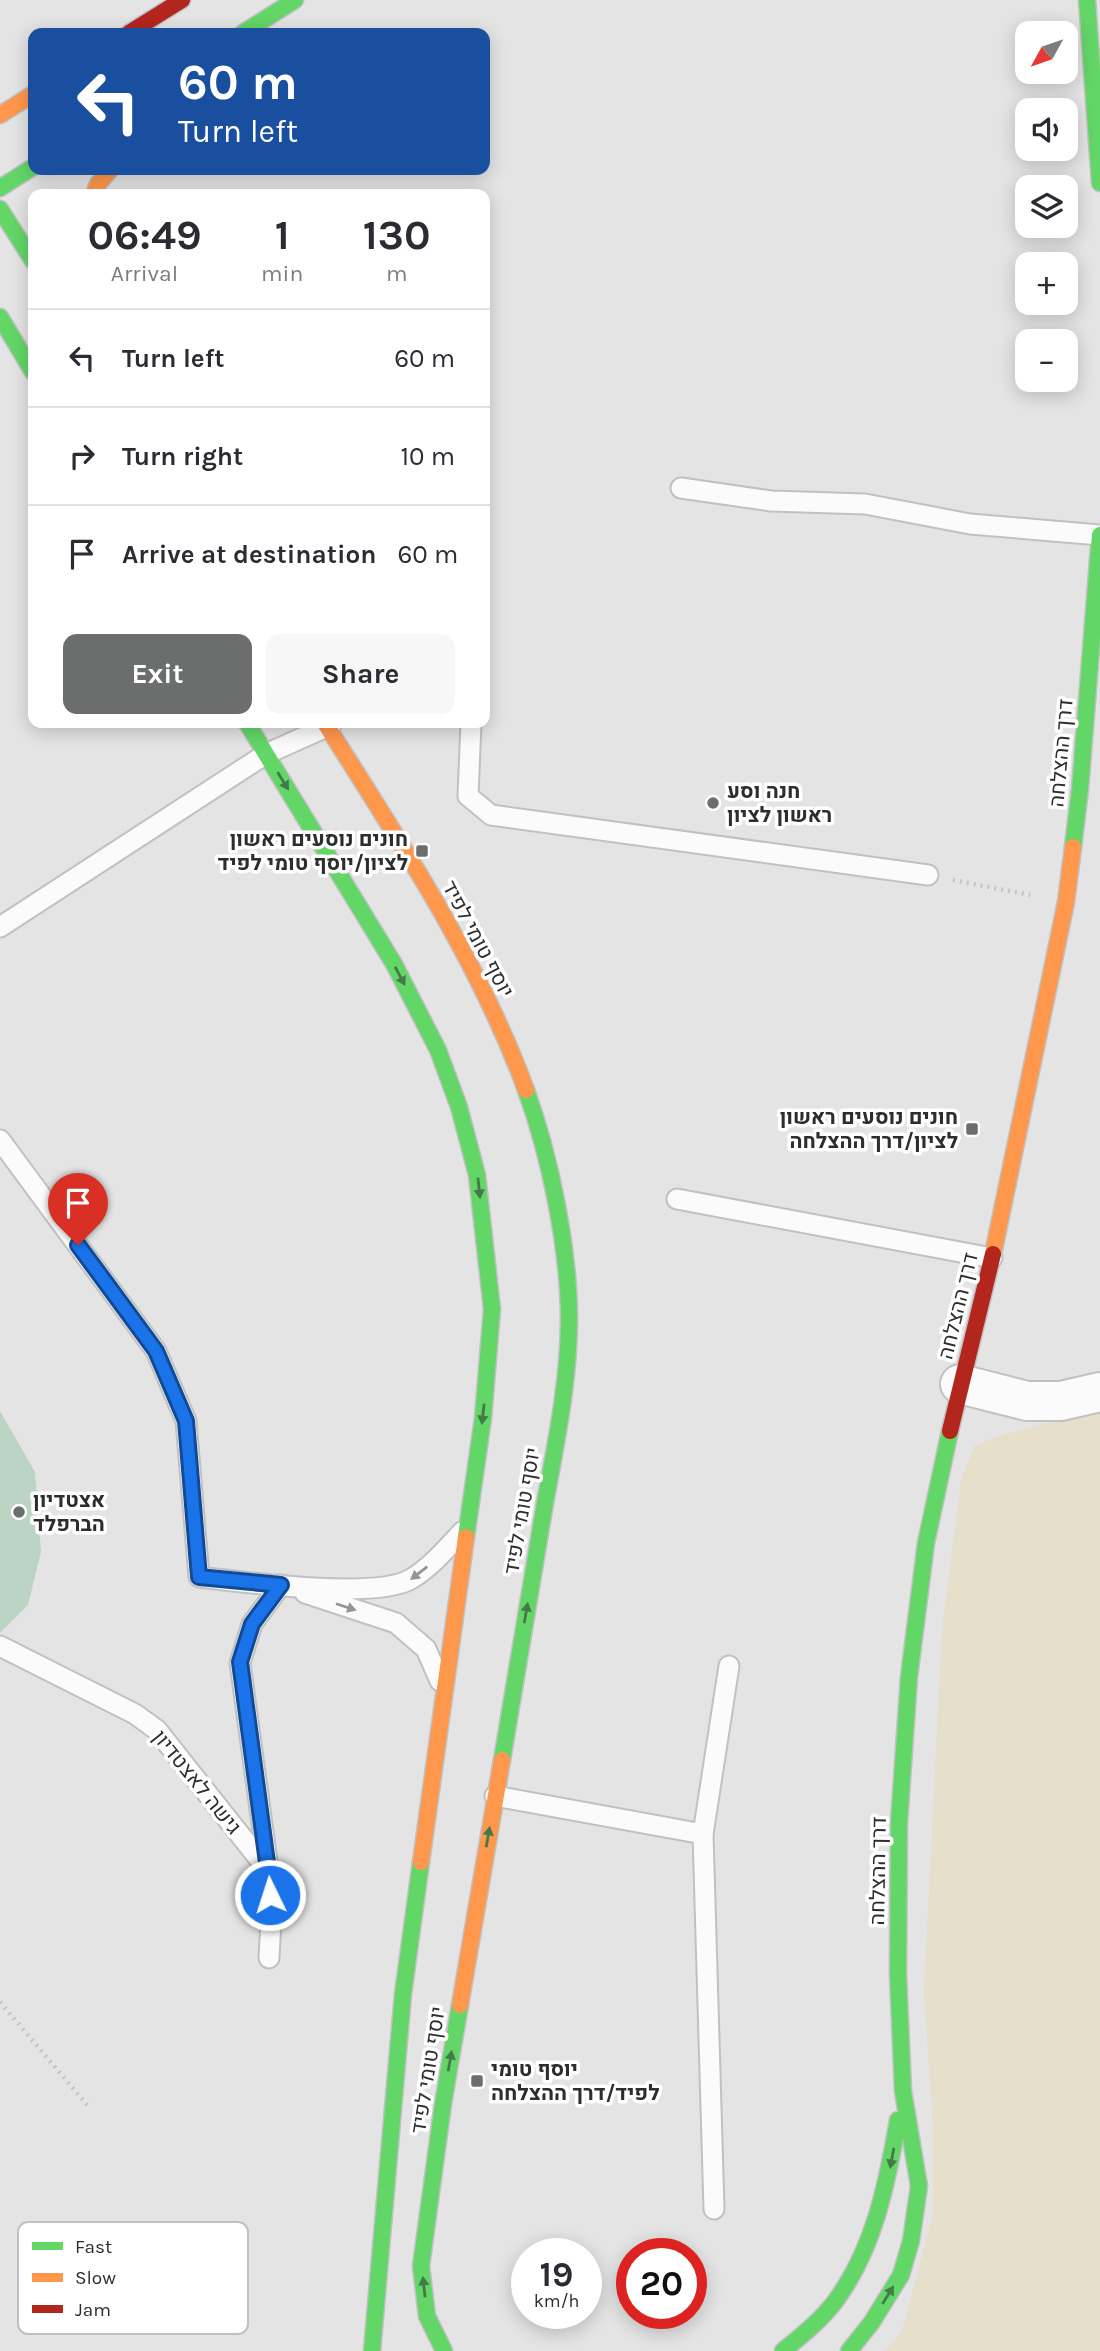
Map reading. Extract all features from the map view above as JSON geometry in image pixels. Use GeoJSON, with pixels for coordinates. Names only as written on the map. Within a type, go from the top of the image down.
{"type":"FeatureCollection","features":[{"type":"Feature","properties":{"kind":"street"},"geometry":{"type":"LineString","coordinates":[[138,28],[182,0]]}},
{"type":"Feature","properties":{"kind":"street"},"geometry":{"type":"LineString","coordinates":[[251,28],[295,0]]}},
{"type":"Feature","properties":{"kind":"street"},"geometry":{"type":"LineString","coordinates":[[1085,0],[1100,183]]}},
{"type":"Feature","properties":{"kind":"street"},"geometry":{"type":"LineString","coordinates":[[0,115],[28,97]]}},
{"type":"Feature","properties":{"kind":"street"},"geometry":{"type":"LineString","coordinates":[[0,188],[28,170]]}},
{"type":"Feature","properties":{"kind":"street"},"geometry":{"type":"LineString","coordinates":[[0,209],[28,253]]}},
{"type":"Feature","properties":{"kind":"street"},"geometry":{"type":"LineString","coordinates":[[0,317],[28,364]]}},
{"type":"Feature","properties":{"kind":"street"},"geometry":{"type":"LineString","coordinates":[[11,369],[28,381]]}},
{"type":"Feature","properties":{"kind":"street","name":"דרך ההצלחה"},"geometry":{"type":"LineString","coordinates":[[849,2351],[872,2322],[901,2275],[911,2241],[919,2186],[903,2091],[898,1974],[899,1823],[909,1677],[926,1543],[960,1384],[992,1258],[1066,902],[1080,789],[1100,535]]}},
{"type":"Feature","properties":{"kind":"street","name":"יוסף טומי לפיד"},"geometry":{"type":"LineString","coordinates":[[250,728],[370,924],[438,1050],[459,1107],[477,1175],[492,1309],[483,1418],[403,1994],[372,2351]]}},
{"type":"Feature","properties":{"kind":"street","name":"יוסף טומי לפיד"},"geometry":{"type":"LineString","coordinates":[[331,728],[450,929],[498,1022],[532,1109],[545,1154],[563,1237],[569,1318],[559,1423],[443,2104],[421,2266],[427,2316],[444,2351]]}},
{"type":"Feature","properties":{"kind":"street"},"geometry":{"type":"LineString","coordinates":[[960,1384],[1027,1401],[1061,1401],[1100,1392]]}},
{"type":"Feature","properties":{"kind":"street","name":"דרך ההצלחה"},"geometry":{"type":"LineString","coordinates":[[783,2351],[820,2319],[860,2265],[887,2186],[903,2091]]}},
{"type":"Feature","properties":{"kind":"lane"},"geometry":{"type":"LineString","coordinates":[[681,488],[771,501],[865,504],[970,524],[1100,535]]}},
{"type":"Feature","properties":{"kind":"lane"},"geometry":{"type":"LineString","coordinates":[[0,927],[266,754],[321,728]]}},
{"type":"Feature","properties":{"kind":"lane"},"geometry":{"type":"LineString","coordinates":[[471,728],[468,796],[491,815],[928,875]]}},
{"type":"Feature","properties":{"kind":"lane"},"geometry":{"type":"LineString","coordinates":[[0,1140],[156,1351],[186,1421],[199,1577],[281,1585],[368,1589],[409,1581],[429,1566],[468,1526]]}},
{"type":"Feature","properties":{"kind":"lane"},"geometry":{"type":"LineString","coordinates":[[677,1199],[992,1258]]}},
{"type":"Feature","properties":{"kind":"lane"},"geometry":{"type":"LineString","coordinates":[[281,1585],[396,1623],[426,1649],[445,1693]]}},
{"type":"Feature","properties":{"kind":"lane"},"geometry":{"type":"LineString","coordinates":[[268,1958],[271,1920],[268,1870],[240,1662],[252,1624],[281,1585]]}},
{"type":"Feature","properties":{"kind":"lane","name":"גישה לאצטדיון"},"geometry":{"type":"LineString","coordinates":[[0,1646],[135,1714],[157,1730],[268,1870]]}},
{"type":"Feature","properties":{"kind":"lane"},"geometry":{"type":"LineString","coordinates":[[714,2209],[704,1834],[729,1666]]}},
{"type":"Feature","properties":{"kind":"lane"},"geometry":{"type":"LineString","coordinates":[[495,1796],[704,1834]]}},
{"type":"Feature","properties":{"kind":"path"},"geometry":{"type":"LineString","coordinates":[[928,875],[1066,902]]}},
{"type":"Feature","properties":{"kind":"path"},"geometry":{"type":"LineString","coordinates":[[0,2002],[87,2105]]}},
{"type":"Feature","properties":{"kind":"green space","name":"אצטדיון הברפלד"},"geometry":{"type":"Polygon","coordinates":[[[0,1411],[35,1472],[41,1552],[28,1605],[0,1633],[0,1411]]]}},
{"type":"Feature","properties":{"kind":"sand"},"geometry":{"type":"Polygon","coordinates":[[[1100,1409],[1100,2351],[885,2351],[902,2331],[933,2214],[933,2129],[924,1991],[942,1631],[961,1481],[974,1446],[1002,1435],[1100,1409]]]}},
{"type":"Feature","properties":{"kind":"traffic: fast"},"geometry":{"type":"LineString","coordinates":[[251,28],[295,0]]}},
{"type":"Feature","properties":{"kind":"traffic: fast"},"geometry":{"type":"LineString","coordinates":[[1087,0],[1100,183]]}},
{"type":"Feature","properties":{"kind":"traffic: fast"},"geometry":{"type":"LineString","coordinates":[[0,188],[28,170]]}},
{"type":"Feature","properties":{"kind":"traffic: fast"},"geometry":{"type":"LineString","coordinates":[[0,209],[28,253]]}},
{"type":"Feature","properties":{"kind":"traffic: fast"},"geometry":{"type":"LineString","coordinates":[[0,317],[28,364]]}},
{"type":"Feature","properties":{"kind":"traffic: fast"},"geometry":{"type":"LineString","coordinates":[[1073,847],[1100,535]]}},
{"type":"Feature","properties":{"kind":"traffic: fast"},"geometry":{"type":"LineString","coordinates":[[250,728],[394,964],[438,1050],[459,1107],[477,1175],[492,1309],[483,1418],[466,1537]]}},
{"type":"Feature","properties":{"kind":"traffic: fast"},"geometry":{"type":"LineString","coordinates":[[502,1760],[561,1412],[569,1319],[562,1233],[543,1144],[526,1090]]}},
{"type":"Feature","properties":{"kind":"traffic: fast"},"geometry":{"type":"LineString","coordinates":[[849,2351],[872,2322],[901,2275],[911,2241],[919,2186],[903,2091],[898,1974],[899,1823],[909,1677],[926,1543],[950,1431]]}},
{"type":"Feature","properties":{"kind":"traffic: fast"},"geometry":{"type":"LineString","coordinates":[[372,2351],[403,1994],[421,1862]]}},
{"type":"Feature","properties":{"kind":"traffic: fast"},"geometry":{"type":"LineString","coordinates":[[444,2351],[427,2316],[421,2266],[443,2104],[460,2005]]}},
{"type":"Feature","properties":{"kind":"traffic: fast"},"geometry":{"type":"LineString","coordinates":[[783,2351],[829,2310],[848,2283],[859,2261],[877,2216],[898,2120]]}},
{"type":"Feature","properties":{"kind":"traffic: slow"},"geometry":{"type":"LineString","coordinates":[[0,115],[28,97]]}},
{"type":"Feature","properties":{"kind":"traffic: slow"},"geometry":{"type":"LineString","coordinates":[[96,189],[106,175]]}},
{"type":"Feature","properties":{"kind":"traffic: slow"},"geometry":{"type":"LineString","coordinates":[[328,728],[461,947],[507,1041],[526,1090]]}},
{"type":"Feature","properties":{"kind":"traffic: slow"},"geometry":{"type":"LineString","coordinates":[[993,1254],[1066,902],[1073,847]]}},
{"type":"Feature","properties":{"kind":"traffic: slow"},"geometry":{"type":"LineString","coordinates":[[421,1862],[466,1537]]}},
{"type":"Feature","properties":{"kind":"traffic: slow"},"geometry":{"type":"LineString","coordinates":[[460,2005],[502,1760]]}},
{"type":"Feature","properties":{"kind":"traffic: jam"},"geometry":{"type":"LineString","coordinates":[[137,28],[182,0]]}},
{"type":"Feature","properties":{"kind":"traffic: jam"},"geometry":{"type":"LineString","coordinates":[[950,1431],[993,1254]]}},
{"type":"Feature","properties":{"kind":"place","name":"חנה וסע ראשון לציון"},"geometry":{"type":"Point","coordinates":[713,803]}},
{"type":"Feature","properties":{"kind":"place","name":"חונים נוסעים ראשון לציון/יוסף טומי לפיד"},"geometry":{"type":"Point","coordinates":[422,851]}},
{"type":"Feature","properties":{"kind":"place","name":"חונים נוסעים ראשון לציון/דרך ההצלחה"},"geometry":{"type":"Point","coordinates":[972,1129]}},
{"type":"Feature","properties":{"kind":"place","name":"אצטדיון הברפלד"},"geometry":{"type":"Point","coordinates":[19,1512]}},
{"type":"Feature","properties":{"kind":"place","name":"יוסף טומי לפיד/דרך ההצלחה"},"geometry":{"type":"Point","coordinates":[477,2081]}},
{"type":"Feature","properties":{"kind":"route"},"geometry":{"type":"LineString","coordinates":[[78,1245],[156,1351],[186,1421],[199,1577],[281,1585],[252,1624],[240,1662],[270,1895]]}}]}
